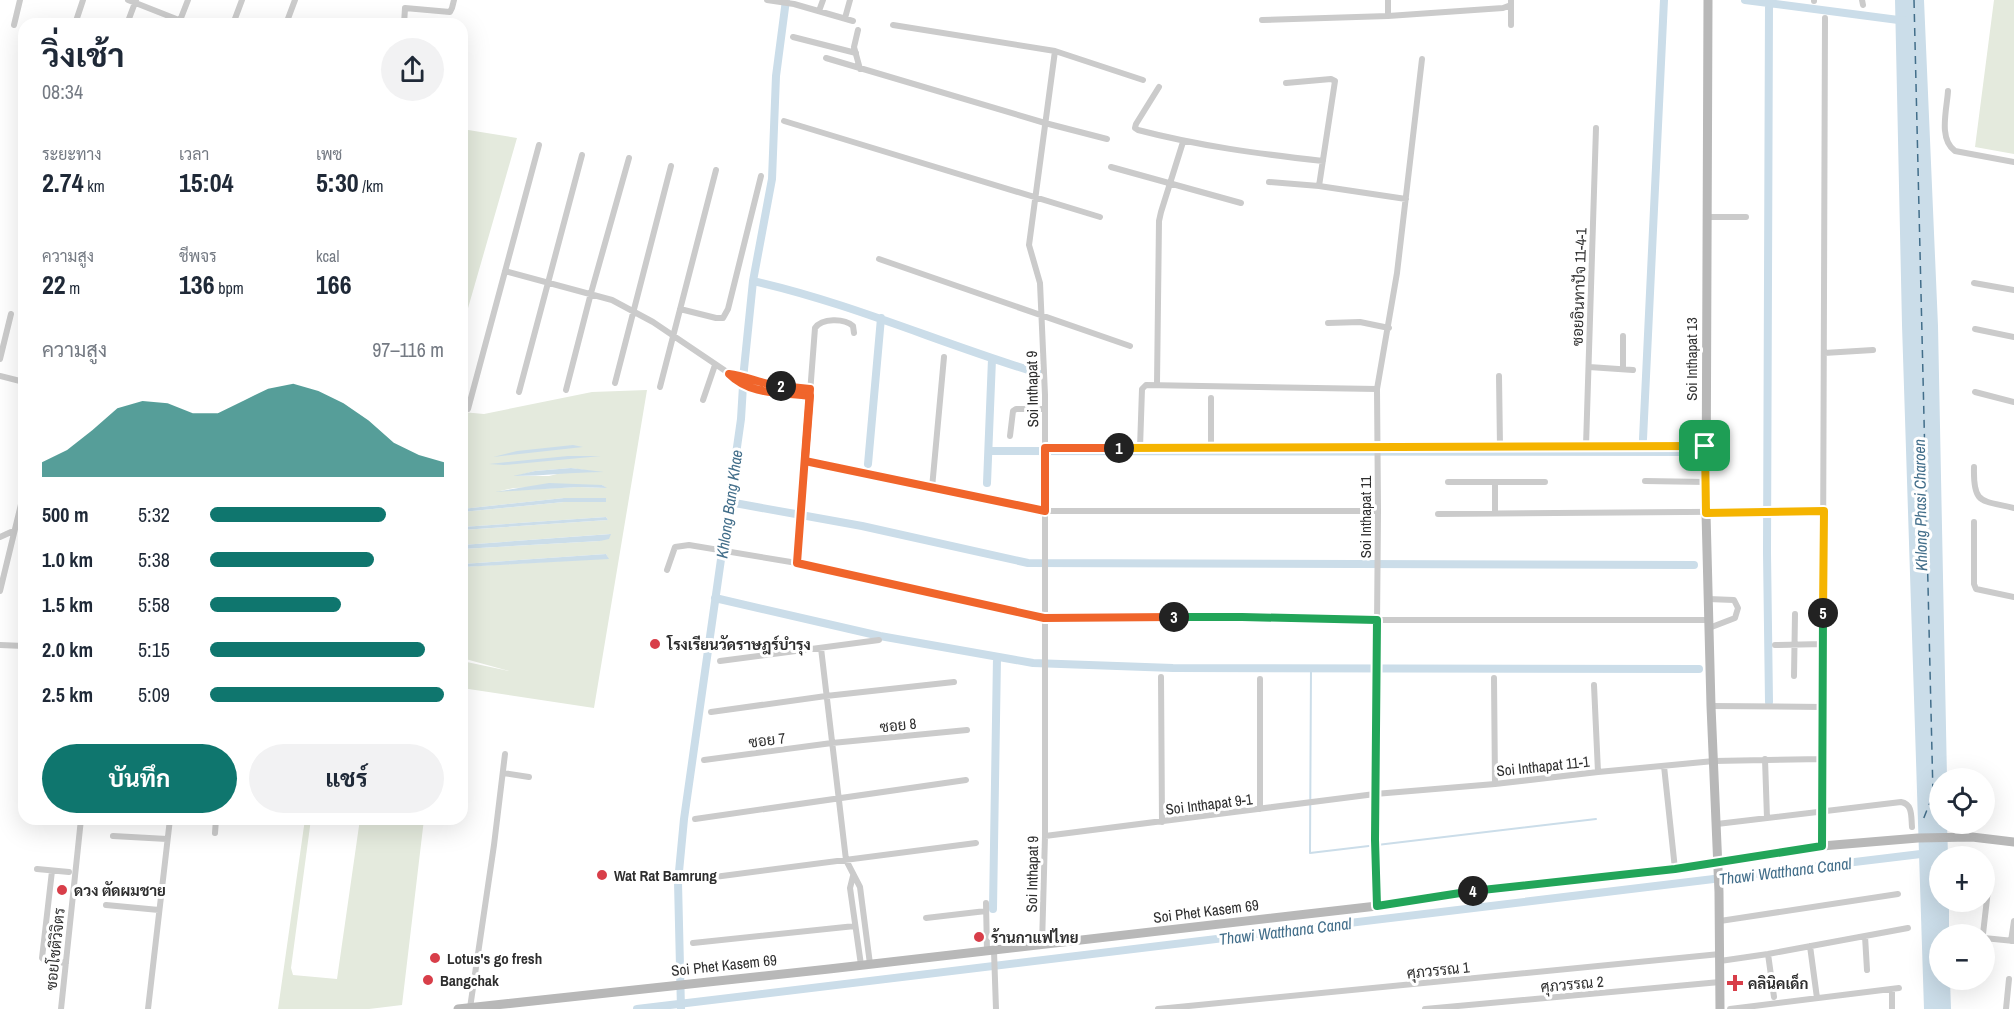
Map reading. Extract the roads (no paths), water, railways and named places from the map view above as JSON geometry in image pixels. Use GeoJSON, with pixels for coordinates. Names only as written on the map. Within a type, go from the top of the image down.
{"type":"FeatureCollection","features":[{"type":"Feature","properties":{"kind":"main road","name":"Soi Inthapat 13"},"geometry":{"type":"LineString","coordinates":[[1708,0],[1705,446],[1711,706],[1720,921],[1720,1009]]}},
{"type":"Feature","properties":{"kind":"main road","name":"Soi Phet Kasem 69"},"geometry":{"type":"LineString","coordinates":[[458,1009],[497,1007],[697,982],[992,953],[1042,945],[1377,906],[1463,892],[1675,869],[1718,867],[1822,846],[1957,838],[2014,842]]}},
{"type":"Feature","properties":{"kind":"street"},"geometry":{"type":"LineString","coordinates":[[14,25],[20,0]]}},
{"type":"Feature","properties":{"kind":"street"},"geometry":{"type":"LineString","coordinates":[[77,18],[83,0]]}},
{"type":"Feature","properties":{"kind":"street"},"geometry":{"type":"LineString","coordinates":[[128,0],[135,1],[171,18]]}},
{"type":"Feature","properties":{"kind":"street"},"geometry":{"type":"LineString","coordinates":[[181,18],[188,0]]}},
{"type":"Feature","properties":{"kind":"street"},"geometry":{"type":"LineString","coordinates":[[235,18],[242,0]]}},
{"type":"Feature","properties":{"kind":"street"},"geometry":{"type":"LineString","coordinates":[[288,18],[295,0]]}},
{"type":"Feature","properties":{"kind":"street"},"geometry":{"type":"LineString","coordinates":[[404,18],[405,8],[450,12],[454,0]]}},
{"type":"Feature","properties":{"kind":"street"},"geometry":{"type":"LineString","coordinates":[[766,0],[794,3],[854,21]]}},
{"type":"Feature","properties":{"kind":"street"},"geometry":{"type":"LineString","coordinates":[[819,11],[823,0]]}},
{"type":"Feature","properties":{"kind":"street"},"geometry":{"type":"LineString","coordinates":[[845,18],[850,0]]}},
{"type":"Feature","properties":{"kind":"street"},"geometry":{"type":"LineString","coordinates":[[1388,0],[1388,16]]}},
{"type":"Feature","properties":{"kind":"street"},"geometry":{"type":"LineString","coordinates":[[129,18],[135,1]]}},
{"type":"Feature","properties":{"kind":"street"},"geometry":{"type":"LineString","coordinates":[[1262,20],[1388,16],[1503,8],[1511,3]]}},
{"type":"Feature","properties":{"kind":"street"},"geometry":{"type":"LineString","coordinates":[[1511,3],[1511,25]]}},
{"type":"Feature","properties":{"kind":"street"},"geometry":{"type":"LineString","coordinates":[[1822,846],[1825,18]]}},
{"type":"Feature","properties":{"kind":"street"},"geometry":{"type":"LineString","coordinates":[[893,25],[1055,51],[1143,80]]}},
{"type":"Feature","properties":{"kind":"street"},"geometry":{"type":"LineString","coordinates":[[858,30],[854,42],[860,69]]}},
{"type":"Feature","properties":{"kind":"street"},"geometry":{"type":"LineString","coordinates":[[793,37],[856,53]]}},
{"type":"Feature","properties":{"kind":"street","name":"Soi Inthapat 9"},"geometry":{"type":"LineString","coordinates":[[1042,945],[1046,836],[1045,409],[1040,283],[1029,245],[1055,51]]}},
{"type":"Feature","properties":{"kind":"street"},"geometry":{"type":"LineString","coordinates":[[826,58],[1107,139]]}},
{"type":"Feature","properties":{"kind":"street","name":"Soi Inthapat 11"},"geometry":{"type":"LineString","coordinates":[[1377,906],[1375,794],[1377,389],[1398,273],[1422,59]]}},
{"type":"Feature","properties":{"kind":"street"},"geometry":{"type":"LineString","coordinates":[[1286,83],[1331,79],[1335,81],[1318,186]]}},
{"type":"Feature","properties":{"kind":"street"},"geometry":{"type":"LineString","coordinates":[[1159,87],[1135,128],[1183,142],[1253,154],[1323,161]]}},
{"type":"Feature","properties":{"kind":"street"},"geometry":{"type":"LineString","coordinates":[[1948,91],[1945,138],[1948,146],[1955,151],[2014,162]]}},
{"type":"Feature","properties":{"kind":"street"},"geometry":{"type":"LineString","coordinates":[[784,121],[1100,217]]}},
{"type":"Feature","properties":{"kind":"street","name":"ซอยอินทาปัจ 11-4-1"},"geometry":{"type":"LineString","coordinates":[[1586,446],[1596,128]]}},
{"type":"Feature","properties":{"kind":"street"},"geometry":{"type":"LineString","coordinates":[[1157,384],[1160,221],[1183,142]]}},
{"type":"Feature","properties":{"kind":"street"},"geometry":{"type":"LineString","coordinates":[[468,409],[539,145]]}},
{"type":"Feature","properties":{"kind":"street"},"geometry":{"type":"LineString","coordinates":[[519,392],[582,154]]}},
{"type":"Feature","properties":{"kind":"street"},"geometry":{"type":"LineString","coordinates":[[566,390],[629,158]]}},
{"type":"Feature","properties":{"kind":"street"},"geometry":{"type":"LineString","coordinates":[[615,383],[671,165]]}},
{"type":"Feature","properties":{"kind":"street"},"geometry":{"type":"LineString","coordinates":[[1111,167],[1241,203]]}},
{"type":"Feature","properties":{"kind":"street"},"geometry":{"type":"LineString","coordinates":[[660,387],[716,170]]}},
{"type":"Feature","properties":{"kind":"street"},"geometry":{"type":"LineString","coordinates":[[680,309],[723,318],[728,309],[761,176]]}},
{"type":"Feature","properties":{"kind":"street"},"geometry":{"type":"LineString","coordinates":[[1269,182],[1318,186],[1406,199]]}},
{"type":"Feature","properties":{"kind":"street"},"geometry":{"type":"LineString","coordinates":[[1707,217],[1746,217]]}},
{"type":"Feature","properties":{"kind":"street"},"geometry":{"type":"LineString","coordinates":[[879,258],[1130,345]]}},
{"type":"Feature","properties":{"kind":"street"},"geometry":{"type":"LineString","coordinates":[[505,271],[591,293],[633,310],[729,374],[738,383],[751,389],[810,392]]}},
{"type":"Feature","properties":{"kind":"street"},"geometry":{"type":"LineString","coordinates":[[1974,283],[2014,290]]}},
{"type":"Feature","properties":{"kind":"street"},"geometry":{"type":"LineString","coordinates":[[0,359],[11,314]]}},
{"type":"Feature","properties":{"kind":"street"},"geometry":{"type":"LineString","coordinates":[[797,563],[814,330],[823,321],[848,322],[853,326],[854,333]]}},
{"type":"Feature","properties":{"kind":"street"},"geometry":{"type":"LineString","coordinates":[[1328,323],[1360,322],[1389,328]]}},
{"type":"Feature","properties":{"kind":"street"},"geometry":{"type":"LineString","coordinates":[[1976,329],[2014,337]]}},
{"type":"Feature","properties":{"kind":"street"},"geometry":{"type":"LineString","coordinates":[[1623,336],[1623,369]]}},
{"type":"Feature","properties":{"kind":"street"},"geometry":{"type":"LineString","coordinates":[[1824,353],[1873,350]]}},
{"type":"Feature","properties":{"kind":"street"},"geometry":{"type":"LineString","coordinates":[[932,488],[944,357]]}},
{"type":"Feature","properties":{"kind":"street"},"geometry":{"type":"LineString","coordinates":[[703,400],[715,365]]}},
{"type":"Feature","properties":{"kind":"street"},"geometry":{"type":"LineString","coordinates":[[1588,367],[1633,370]]}},
{"type":"Feature","properties":{"kind":"street"},"geometry":{"type":"LineString","coordinates":[[729,374],[741,375],[771,389]]}},
{"type":"Feature","properties":{"kind":"street"},"geometry":{"type":"LineString","coordinates":[[0,376],[18,380]]}},
{"type":"Feature","properties":{"kind":"street"},"geometry":{"type":"LineString","coordinates":[[1499,376],[1500,447]]}},
{"type":"Feature","properties":{"kind":"street"},"geometry":{"type":"LineString","coordinates":[[1140,448],[1143,386],[1157,384],[1377,389]]}},
{"type":"Feature","properties":{"kind":"street"},"geometry":{"type":"LineString","coordinates":[[1974,392],[2014,402]]}},
{"type":"Feature","properties":{"kind":"street"},"geometry":{"type":"LineString","coordinates":[[1211,398],[1211,448]]}},
{"type":"Feature","properties":{"kind":"street"},"geometry":{"type":"LineString","coordinates":[[1010,436],[1013,411],[1016,409],[1045,409]]}},
{"type":"Feature","properties":{"kind":"street"},"geometry":{"type":"LineString","coordinates":[[1045,448],[1378,450],[1705,446]]}},
{"type":"Feature","properties":{"kind":"street"},"geometry":{"type":"LineString","coordinates":[[805,461],[1045,511],[1378,511]]}},
{"type":"Feature","properties":{"kind":"street"},"geometry":{"type":"LineString","coordinates":[[1974,467],[1974,488],[1978,497],[2014,508]]}},
{"type":"Feature","properties":{"kind":"street"},"geometry":{"type":"LineString","coordinates":[[1645,481],[1706,482]]}},
{"type":"Feature","properties":{"kind":"street"},"geometry":{"type":"LineString","coordinates":[[1448,482],[1545,482]]}},
{"type":"Feature","properties":{"kind":"street"},"geometry":{"type":"LineString","coordinates":[[1495,482],[1495,513]]}},
{"type":"Feature","properties":{"kind":"street"},"geometry":{"type":"LineString","coordinates":[[1438,514],[1824,511]]}},
{"type":"Feature","properties":{"kind":"street"},"geometry":{"type":"LineString","coordinates":[[0,591],[18,517]]}},
{"type":"Feature","properties":{"kind":"street"},"geometry":{"type":"LineString","coordinates":[[1974,522],[1974,584],[1976,589],[2014,597]]}},
{"type":"Feature","properties":{"kind":"street"},"geometry":{"type":"LineString","coordinates":[[0,537],[11,532]]}},
{"type":"Feature","properties":{"kind":"street"},"geometry":{"type":"LineString","coordinates":[[667,570],[675,547],[689,545],[797,563],[1044,618],[1242,617],[1709,624],[1735,618],[1738,608],[1734,600],[1708,599]]}},
{"type":"Feature","properties":{"kind":"street"},"geometry":{"type":"LineString","coordinates":[[1794,676],[1795,614]]}},
{"type":"Feature","properties":{"kind":"street"},"geometry":{"type":"LineString","coordinates":[[720,661],[879,640]]}},
{"type":"Feature","properties":{"kind":"street"},"geometry":{"type":"LineString","coordinates":[[1775,645],[1823,644]]}},
{"type":"Feature","properties":{"kind":"street"},"geometry":{"type":"LineString","coordinates":[[0,645],[18,646]]}},
{"type":"Feature","properties":{"kind":"street"},"geometry":{"type":"LineString","coordinates":[[821,648],[846,860],[860,887],[866,965]]}},
{"type":"Feature","properties":{"kind":"street"},"geometry":{"type":"LineString","coordinates":[[1161,678],[1162,822]]}},
{"type":"Feature","properties":{"kind":"street"},"geometry":{"type":"LineString","coordinates":[[1494,678],[1495,784]]}},
{"type":"Feature","properties":{"kind":"street"},"geometry":{"type":"LineString","coordinates":[[1260,679],[1260,809]]}},
{"type":"Feature","properties":{"kind":"street"},"geometry":{"type":"LineString","coordinates":[[711,712],[954,682]]}},
{"type":"Feature","properties":{"kind":"street"},"geometry":{"type":"LineString","coordinates":[[1594,685],[1598,772]]}},
{"type":"Feature","properties":{"kind":"street"},"geometry":{"type":"LineString","coordinates":[[1711,706],[1823,707]]}},
{"type":"Feature","properties":{"kind":"street","name":"ซอย 8"},"geometry":{"type":"LineString","coordinates":[[832,743],[967,730]]}},
{"type":"Feature","properties":{"kind":"street","name":"ซอย 7"},"geometry":{"type":"LineString","coordinates":[[704,760],[832,743]]}},
{"type":"Feature","properties":{"kind":"street"},"geometry":{"type":"LineString","coordinates":[[470,1008],[505,754]]}},
{"type":"Feature","properties":{"kind":"street"},"geometry":{"type":"LineString","coordinates":[[1765,759],[1767,818]]}},
{"type":"Feature","properties":{"kind":"street","name":"Soi Inthapat 11-1"},"geometry":{"type":"LineString","coordinates":[[1375,794],[1714,761],[1823,759]]}},
{"type":"Feature","properties":{"kind":"street"},"geometry":{"type":"LineString","coordinates":[[1665,766],[1675,869]]}},
{"type":"Feature","properties":{"kind":"street"},"geometry":{"type":"LineString","coordinates":[[503,773],[529,777]]}},
{"type":"Feature","properties":{"kind":"street"},"geometry":{"type":"LineString","coordinates":[[694,819],[966,780]]}},
{"type":"Feature","properties":{"kind":"street","name":"Soi Inthapat 9-1"},"geometry":{"type":"LineString","coordinates":[[1046,836],[1375,794]]}},
{"type":"Feature","properties":{"kind":"street"},"geometry":{"type":"LineString","coordinates":[[1717,824],[1823,810],[1906,803],[1910,807],[1912,827]]}},
{"type":"Feature","properties":{"kind":"street","name":"ซอยโชติวิจิตร"},"geometry":{"type":"LineString","coordinates":[[61,1009],[80,825]]}},
{"type":"Feature","properties":{"kind":"street"},"geometry":{"type":"LineString","coordinates":[[148,1009],[169,825]]}},
{"type":"Feature","properties":{"kind":"street"},"geometry":{"type":"LineString","coordinates":[[214,833],[215,825]]}},
{"type":"Feature","properties":{"kind":"street"},"geometry":{"type":"LineString","coordinates":[[113,836],[167,839]]}},
{"type":"Feature","properties":{"kind":"street"},"geometry":{"type":"LineString","coordinates":[[699,879],[976,843]]}},
{"type":"Feature","properties":{"kind":"street"},"geometry":{"type":"LineString","coordinates":[[37,869],[69,872]]}},
{"type":"Feature","properties":{"kind":"street"},"geometry":{"type":"LineString","coordinates":[[52,871],[42,958],[46,961],[66,963]]}},
{"type":"Feature","properties":{"kind":"street"},"geometry":{"type":"LineString","coordinates":[[853,876],[850,888],[855,926],[866,965]]}},
{"type":"Feature","properties":{"kind":"street"},"geometry":{"type":"LineString","coordinates":[[1720,921],[1898,894]]}},
{"type":"Feature","properties":{"kind":"street"},"geometry":{"type":"LineString","coordinates":[[986,903],[995,971],[996,1009]]}},
{"type":"Feature","properties":{"kind":"street"},"geometry":{"type":"LineString","coordinates":[[106,905],[159,910]]}},
{"type":"Feature","properties":{"kind":"street"},"geometry":{"type":"LineString","coordinates":[[926,918],[986,911]]}},
{"type":"Feature","properties":{"kind":"street"},"geometry":{"type":"LineString","coordinates":[[1995,938],[2013,941],[2014,921]]}},
{"type":"Feature","properties":{"kind":"street"},"geometry":{"type":"LineString","coordinates":[[693,943],[855,926]]}},
{"type":"Feature","properties":{"kind":"street","name":"ศุภวรรณ 1"},"geometry":{"type":"LineString","coordinates":[[1158,1009],[1768,954],[1908,928]]}},
{"type":"Feature","properties":{"kind":"street"},"geometry":{"type":"LineString","coordinates":[[1865,936],[1867,970]]}},
{"type":"Feature","properties":{"kind":"street"},"geometry":{"type":"LineString","coordinates":[[1810,946],[1817,999]]}},
{"type":"Feature","properties":{"kind":"street"},"geometry":{"type":"LineString","coordinates":[[1768,954],[1774,997]]}},
{"type":"Feature","properties":{"kind":"street"},"geometry":{"type":"LineString","coordinates":[[2006,1009],[2009,979]]}},
{"type":"Feature","properties":{"kind":"street","name":"ศุภวรรณ 2"},"geometry":{"type":"LineString","coordinates":[[1425,1009],[1720,982]]}},
{"type":"Feature","properties":{"kind":"street"},"geometry":{"type":"LineString","coordinates":[[1730,1009],[1895,989],[1892,1009]]}},
{"type":"Feature","properties":{"kind":"water","name":"Khlong Phasi Charoen"},"geometry":{"type":"Polygon","coordinates":[[[1895,0],[1924,0],[1938,326],[1947,768],[1929,768],[1929,834],[1947,834],[1948,846],[1929,846],[1929,912],[1949,912],[1949,924],[1929,924],[1929,990],[1950,990],[1951,1009],[1924,1009],[1902,325],[1895,0]]]}},
{"type":"Feature","properties":{"kind":"water"},"geometry":{"type":"Polygon","coordinates":[[[573,445],[583,447],[493,457],[517,451],[573,445]]]}},
{"type":"Feature","properties":{"kind":"water"},"geometry":{"type":"Polygon","coordinates":[[[568,456],[601,456],[504,465],[489,464],[568,456]]]}},
{"type":"Feature","properties":{"kind":"water"},"geometry":{"type":"Polygon","coordinates":[[[571,468],[604,472],[513,476],[535,471],[571,468]]]}},
{"type":"Feature","properties":{"kind":"water"},"geometry":{"type":"Polygon","coordinates":[[[549,483],[602,485],[607,488],[578,487],[495,492],[549,483]]]}},
{"type":"Feature","properties":{"kind":"water"},"geometry":{"type":"Polygon","coordinates":[[[564,498],[606,498],[606,502],[564,502],[468,511],[468,508],[564,498]]]}},
{"type":"Feature","properties":{"kind":"water"},"geometry":{"type":"Polygon","coordinates":[[[606,517],[608,520],[468,530],[468,527],[606,517]]]}},
{"type":"Feature","properties":{"kind":"water"},"geometry":{"type":"Polygon","coordinates":[[[611,534],[609,539],[600,541],[468,549],[468,545],[611,534]]]}},
{"type":"Feature","properties":{"kind":"water"},"geometry":{"type":"Polygon","coordinates":[[[606,554],[609,559],[468,567],[468,564],[606,554]]]}},
{"type":"Feature","properties":{"kind":"waterway","name":"Khlong Bang Khae"},"geometry":{"type":"LineString","coordinates":[[681,1009],[678,882],[684,819],[741,419],[753,281],[772,179],[776,76],[786,0]]}},
{"type":"Feature","properties":{"kind":"waterway"},"geometry":{"type":"LineString","coordinates":[[1643,439],[1664,0]]}},
{"type":"Feature","properties":{"kind":"waterway"},"geometry":{"type":"LineString","coordinates":[[1745,0],[1906,21]]}},
{"type":"Feature","properties":{"kind":"waterway"},"geometry":{"type":"LineString","coordinates":[[1769,4],[1767,553],[1769,702]]}},
{"type":"Feature","properties":{"kind":"waterway"},"geometry":{"type":"LineString","coordinates":[[753,281],[861,312],[1038,373]]}},
{"type":"Feature","properties":{"kind":"waterway"},"geometry":{"type":"LineString","coordinates":[[868,464],[881,318]]}},
{"type":"Feature","properties":{"kind":"waterway"},"geometry":{"type":"LineString","coordinates":[[987,483],[992,359]]}},
{"type":"Feature","properties":{"kind":"waterway"},"geometry":{"type":"LineString","coordinates":[[989,451],[1699,452]]}},
{"type":"Feature","properties":{"kind":"waterway"},"geometry":{"type":"LineString","coordinates":[[729,502],[862,526],[1028,563],[1694,565]]}},
{"type":"Feature","properties":{"kind":"waterway"},"geometry":{"type":"LineString","coordinates":[[715,598],[880,636],[1033,663],[1173,668],[1699,669]]}},
{"type":"Feature","properties":{"kind":"waterway"},"geometry":{"type":"LineString","coordinates":[[993,909],[997,657]]}},
{"type":"Feature","properties":{"kind":"waterway"},"geometry":{"type":"LineString","coordinates":[[1311,668],[1310,853],[1596,819]]}},
{"type":"Feature","properties":{"kind":"waterway","name":"Thawi Watthana Canal"},"geometry":{"type":"LineString","coordinates":[[637,1009],[1929,853]]}},
{"type":"Feature","properties":{"kind":"place","name":"โรงเรียนวัดราษฎร์บำรุง"},"geometry":{"type":"Point","coordinates":[655,644]}},
{"type":"Feature","properties":{"kind":"place","name":"Wat Rat Bamrung"},"geometry":{"type":"Point","coordinates":[602,875]}},
{"type":"Feature","properties":{"kind":"place","name":"ดวง ตัดผมชาย"},"geometry":{"type":"Point","coordinates":[62,890]}},
{"type":"Feature","properties":{"kind":"place","name":"ร้านกาแฟไทย"},"geometry":{"type":"Point","coordinates":[979,937]}},
{"type":"Feature","properties":{"kind":"place","name":"Lotus's go fresh"},"geometry":{"type":"Point","coordinates":[435,958]}},
{"type":"Feature","properties":{"kind":"place","name":"Bangchak"},"geometry":{"type":"Point","coordinates":[428,980]}},
{"type":"Feature","properties":{"kind":"place","name":"คลินิคเด็ก"},"geometry":{"type":"Point","coordinates":[1735,983]}}]}
